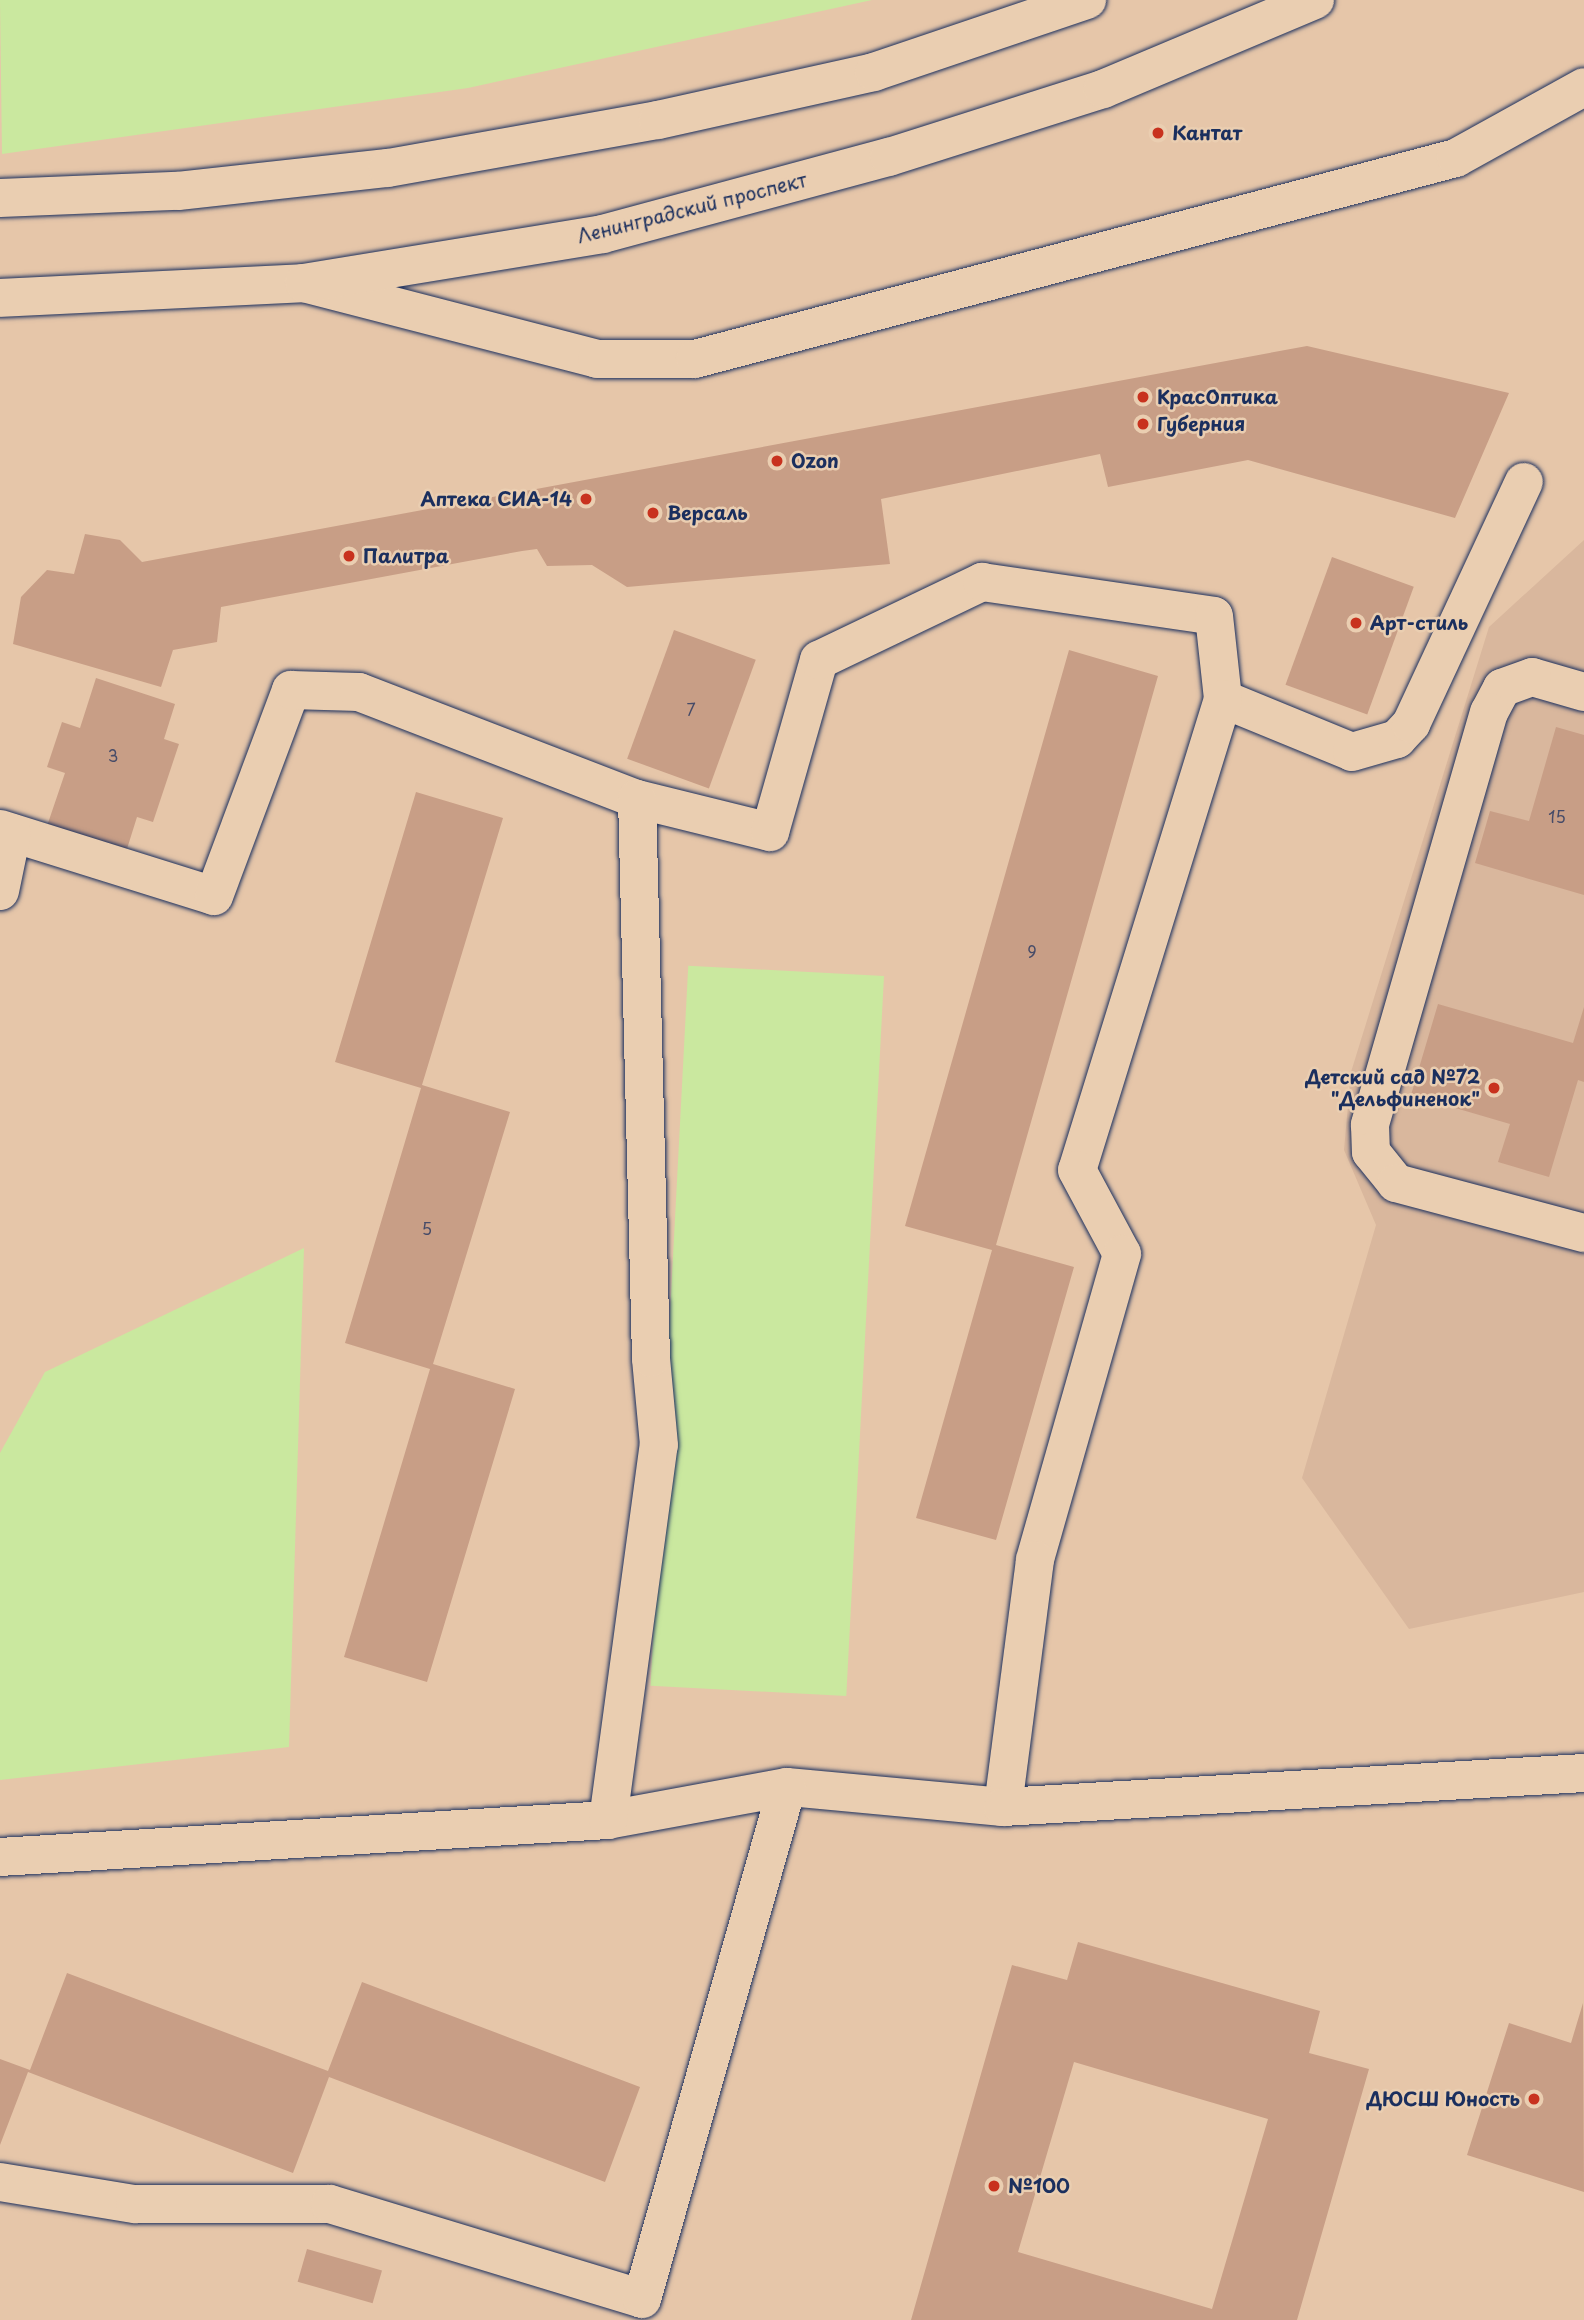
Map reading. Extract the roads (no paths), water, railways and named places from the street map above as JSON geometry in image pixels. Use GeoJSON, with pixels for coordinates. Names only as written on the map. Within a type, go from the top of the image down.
{"type":"FeatureCollection","features":[{"type":"Feature","properties":{"kind":"main road"},"geometry":{"type":"LineString","coordinates":[[0,198],[178,191],[388,168],[645,123],[874,72],[1087,0]]}},
{"type":"Feature","properties":{"kind":"main road","name":"Ленинградский проспект"},"geometry":{"type":"LineString","coordinates":[[0,298],[304,283],[603,234],[889,157],[1103,89],[1315,0]]}},
{"type":"Feature","properties":{"kind":"main road"},"geometry":{"type":"LineString","coordinates":[[304,283],[597,359],[695,359],[1456,158],[1584,87]]}},
{"type":"Feature","properties":{"kind":"main road"},"geometry":{"type":"LineString","coordinates":[[1223,699],[1352,752],[1397,739],[1411,724],[1524,482]]}},
{"type":"Feature","properties":{"kind":"main road"},"geometry":{"type":"LineString","coordinates":[[0,891],[6,831],[214,896],[291,690],[359,692],[637,799],[770,832],[819,660],[982,582],[1214,616],[1223,699],[1077,1170],[1122,1254],[1035,1560],[1003,1807]]}},
{"type":"Feature","properties":{"kind":"main road"},"geometry":{"type":"LineString","coordinates":[[1584,692],[1532,677],[1502,688],[1489,712],[1370,1125],[1371,1152],[1396,1183],[1584,1233]]}},
{"type":"Feature","properties":{"kind":"main road"},"geometry":{"type":"LineString","coordinates":[[608,1820],[659,1445],[651,1358],[637,799]]}},
{"type":"Feature","properties":{"kind":"main road"},"geometry":{"type":"LineString","coordinates":[[0,1857],[608,1820],[787,1787],[1003,1807],[1584,1773]]}},
{"type":"Feature","properties":{"kind":"main road"},"geometry":{"type":"LineString","coordinates":[[0,2182],[135,2204],[330,2204],[639,2309],[787,1787]]}},
{"type":"Feature","properties":{"kind":"place","name":"Кантат"},"geometry":{"type":"Point","coordinates":[1158,133]}},
{"type":"Feature","properties":{"kind":"place","name":"КрасОптика"},"geometry":{"type":"Point","coordinates":[1143,397]}},
{"type":"Feature","properties":{"kind":"place","name":"Губерния"},"geometry":{"type":"Point","coordinates":[1143,424]}},
{"type":"Feature","properties":{"kind":"place","name":"Ozon"},"geometry":{"type":"Point","coordinates":[777,461]}},
{"type":"Feature","properties":{"kind":"place","name":"Аптека СИА-14"},"geometry":{"type":"Point","coordinates":[586,499]}},
{"type":"Feature","properties":{"kind":"place","name":"Версаль"},"geometry":{"type":"Point","coordinates":[653,513]}},
{"type":"Feature","properties":{"kind":"place","name":"Палитра"},"geometry":{"type":"Point","coordinates":[349,556]}},
{"type":"Feature","properties":{"kind":"place","name":"Арт-стиль"},"geometry":{"type":"Point","coordinates":[1356,623]}},
{"type":"Feature","properties":{"kind":"place","name":"Детский сад №72 \"Дельфиненок\""},"geometry":{"type":"Point","coordinates":[1494,1088]}},
{"type":"Feature","properties":{"kind":"place","name":"ДЮСШ Юность"},"geometry":{"type":"Point","coordinates":[1534,2099]}},
{"type":"Feature","properties":{"kind":"place","name":"№100"},"geometry":{"type":"Point","coordinates":[994,2186]}}]}
